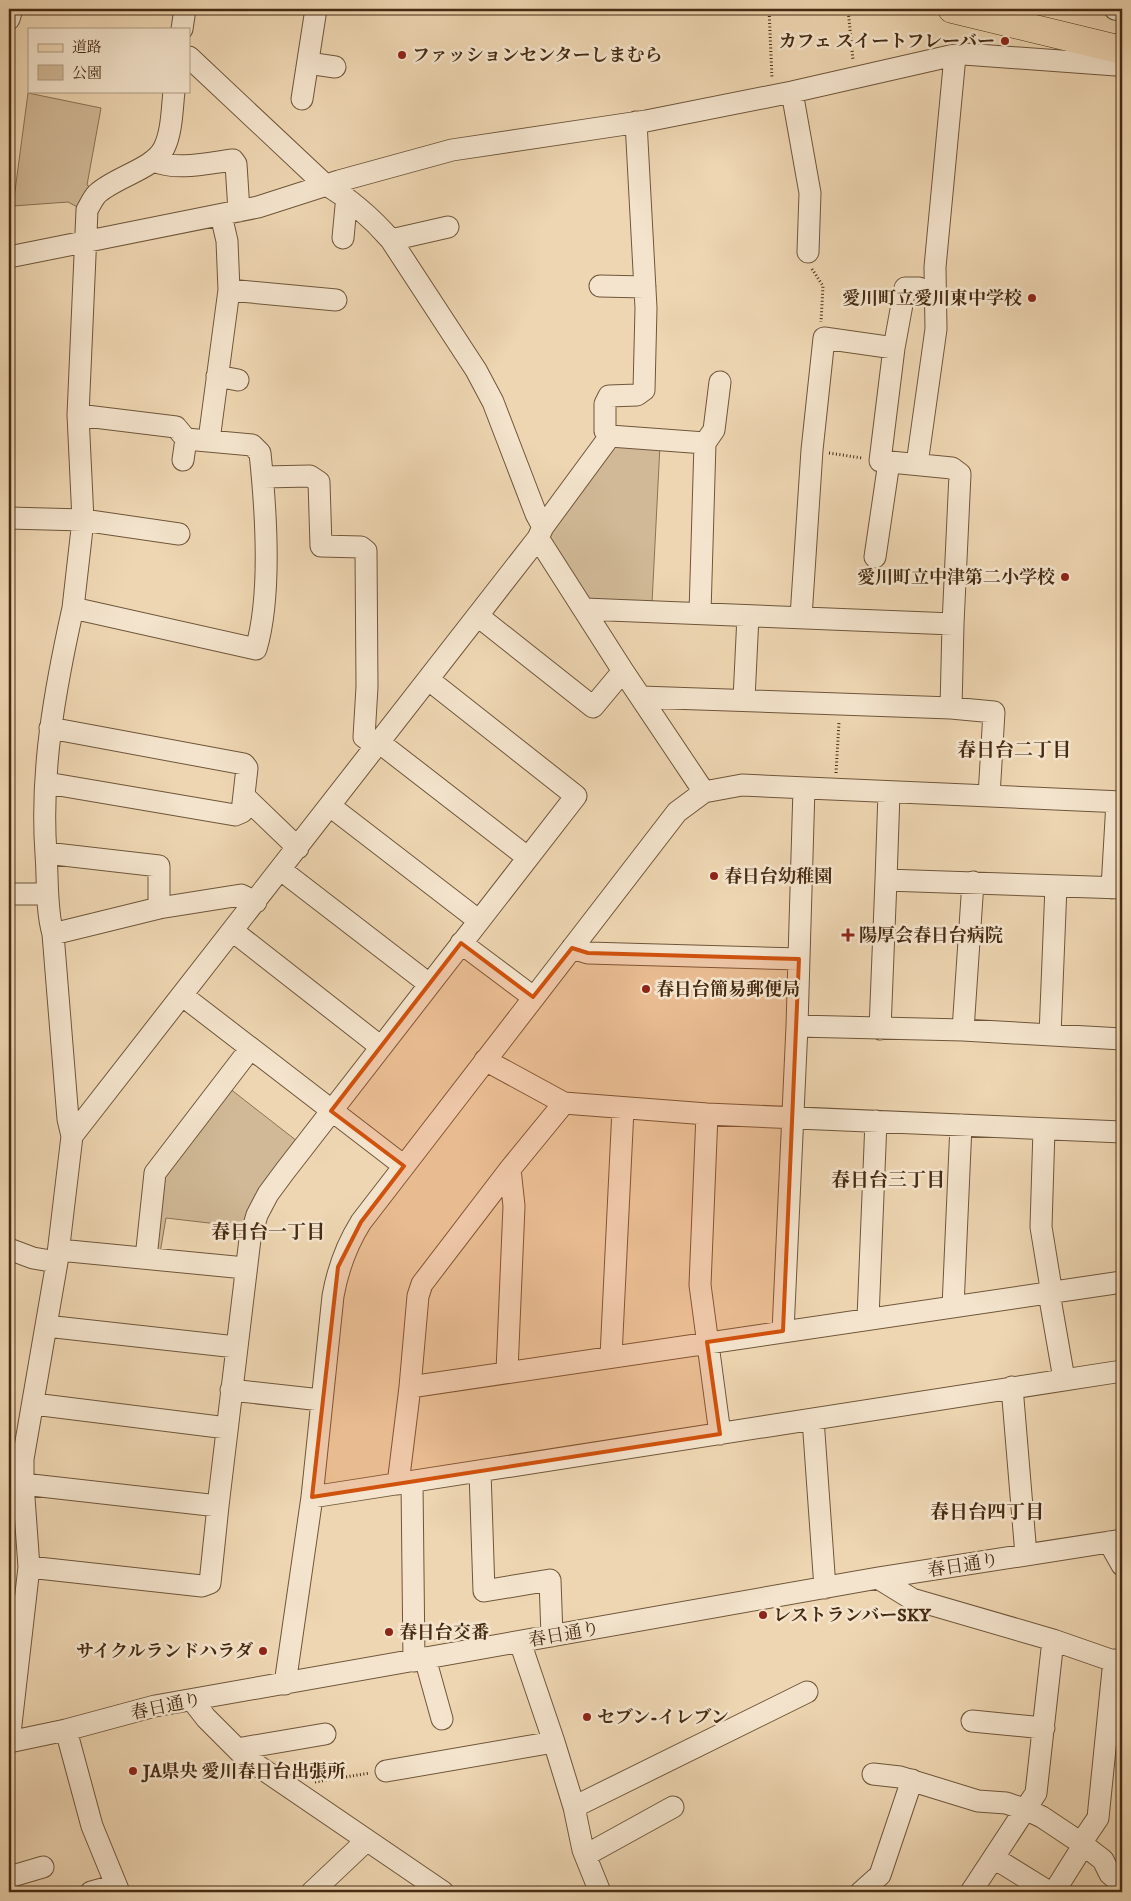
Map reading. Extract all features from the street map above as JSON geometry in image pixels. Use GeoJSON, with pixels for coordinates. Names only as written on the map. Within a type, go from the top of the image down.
{"type":"FeatureCollection","features":[{"type":"Feature","properties":{"kind":"main road"},"geometry":{"type":"LineString","coordinates":[[952,9],[1122,50]]}},
{"type":"Feature","properties":{"kind":"street"},"geometry":{"type":"LineString","coordinates":[[9,19],[12,9]]}},
{"type":"Feature","properties":{"kind":"street"},"geometry":{"type":"LineString","coordinates":[[182,28],[185,9]]}},
{"type":"Feature","properties":{"kind":"street"},"geometry":{"type":"LineString","coordinates":[[302,99],[316,9]]}},
{"type":"Feature","properties":{"kind":"street"},"geometry":{"type":"LineString","coordinates":[[1115,9],[1122,10]]}},
{"type":"Feature","properties":{"kind":"street"},"geometry":{"type":"LineString","coordinates":[[9,257],[84,242],[148,235],[328,186],[384,161],[453,142],[604,123],[636,122],[730,109],[782,93],[964,54],[1116,65],[1122,61]]}},
{"type":"Feature","properties":{"kind":"street"},"geometry":{"type":"LineString","coordinates":[[917,464],[936,329],[936,267],[955,56]]}},
{"type":"Feature","properties":{"kind":"street"},"geometry":{"type":"LineString","coordinates":[[190,58],[328,186],[335,188],[381,228],[391,240],[476,370],[493,402],[536,514],[540,533],[623,671],[704,792]]}},
{"type":"Feature","properties":{"kind":"street"},"geometry":{"type":"LineString","coordinates":[[308,63],[335,67]]}},
{"type":"Feature","properties":{"kind":"street"},"geometry":{"type":"LineString","coordinates":[[9,1742],[16,1627],[29,1567],[19,1493],[23,1459],[34,1404],[36,1346],[46,1326],[58,1256],[72,1136],[68,1119],[44,843],[50,728],[73,608],[83,520],[78,415],[84,242],[87,210],[96,195],[109,184],[154,161],[163,150],[168,137],[174,92]]}},
{"type":"Feature","properties":{"kind":"street"},"geometry":{"type":"LineString","coordinates":[[782,93],[810,193],[808,252]]}},
{"type":"Feature","properties":{"kind":"street"},"geometry":{"type":"LineString","coordinates":[[636,122],[645,286],[644,390],[637,395],[609,396],[605,404],[605,431],[610,436],[705,443]]}},
{"type":"Feature","properties":{"kind":"street"},"geometry":{"type":"LineString","coordinates":[[154,161],[163,165],[182,165],[233,160],[236,164],[227,241],[229,290],[227,378],[209,440]]}},
{"type":"Feature","properties":{"kind":"street"},"geometry":{"type":"LineString","coordinates":[[343,238],[346,206],[350,202]]}},
{"type":"Feature","properties":{"kind":"street"},"geometry":{"type":"LineString","coordinates":[[391,240],[448,227]]}},
{"type":"Feature","properties":{"kind":"street"},"geometry":{"type":"LineString","coordinates":[[600,286],[645,286]]}},
{"type":"Feature","properties":{"kind":"street"},"geometry":{"type":"LineString","coordinates":[[874,547],[885,462],[894,348],[905,288],[919,288]]}},
{"type":"Feature","properties":{"kind":"street"},"geometry":{"type":"LineString","coordinates":[[229,290],[327,296]]}},
{"type":"Feature","properties":{"kind":"street"},"geometry":{"type":"LineString","coordinates":[[801,617],[812,450],[824,338],[894,348]]}},
{"type":"Feature","properties":{"kind":"street"},"geometry":{"type":"LineString","coordinates":[[700,613],[705,443],[714,430],[720,382]]}},
{"type":"Feature","properties":{"kind":"street"},"geometry":{"type":"LineString","coordinates":[[73,608],[257,655],[264,622],[260,580],[260,527],[263,477],[260,453],[252,445],[186,439],[176,427],[78,415]]}},
{"type":"Feature","properties":{"kind":"street"},"geometry":{"type":"LineString","coordinates":[[72,1136],[234,932],[429,680],[540,533],[610,436]]}},
{"type":"Feature","properties":{"kind":"street"},"geometry":{"type":"LineString","coordinates":[[183,460],[186,439]]}},
{"type":"Feature","properties":{"kind":"street"},"geometry":{"type":"LineString","coordinates":[[885,462],[952,468],[960,474],[950,708]]}},
{"type":"Feature","properties":{"kind":"street"},"geometry":{"type":"LineString","coordinates":[[263,477],[310,476],[319,482],[321,546],[361,547],[366,551],[362,603],[364,737],[379,745],[527,857]]}},
{"type":"Feature","properties":{"kind":"street"},"geometry":{"type":"LineString","coordinates":[[9,518],[83,520],[149,537],[179,534]]}},
{"type":"Feature","properties":{"kind":"street"},"geometry":{"type":"LineString","coordinates":[[584,609],[953,624]]}},
{"type":"Feature","properties":{"kind":"street"},"geometry":{"type":"LineString","coordinates":[[478,616],[592,707],[623,671]]}},
{"type":"Feature","properties":{"kind":"street"},"geometry":{"type":"LineString","coordinates":[[744,699],[748,616]]}},
{"type":"Feature","properties":{"kind":"street"},"geometry":{"type":"LineString","coordinates":[[29,1567],[202,1586],[210,1584],[245,1268],[257,1215],[268,1194],[331,1111],[576,796],[429,680]]}},
{"type":"Feature","properties":{"kind":"street"},"geometry":{"type":"LineString","coordinates":[[641,697],[744,699],[950,708],[994,712],[989,796]]}},
{"type":"Feature","properties":{"kind":"street"},"geometry":{"type":"LineString","coordinates":[[47,782],[235,815],[242,812],[248,768],[244,764],[161,759],[50,728]]}},
{"type":"Feature","properties":{"kind":"street"},"geometry":{"type":"LineString","coordinates":[[284,1684],[312,1497],[333,1296],[338,1267],[348,1243],[361,1222],[485,1060],[678,812],[704,792],[742,786],[1119,802],[1117,888],[886,880]]}},
{"type":"Feature","properties":{"kind":"street"},"geometry":{"type":"LineString","coordinates":[[783,1331],[797,1026],[804,788]]}},
{"type":"Feature","properties":{"kind":"street"},"geometry":{"type":"LineString","coordinates":[[880,1029],[889,793]]}},
{"type":"Feature","properties":{"kind":"street"},"geometry":{"type":"LineString","coordinates":[[245,797],[298,848]]}},
{"type":"Feature","properties":{"kind":"street"},"geometry":{"type":"LineString","coordinates":[[330,806],[478,920]]}},
{"type":"Feature","properties":{"kind":"street"},"geometry":{"type":"LineString","coordinates":[[46,853],[159,866],[159,908]]}},
{"type":"Feature","properties":{"kind":"street"},"geometry":{"type":"LineString","coordinates":[[281,870],[428,984]]}},
{"type":"Feature","properties":{"kind":"street"},"geometry":{"type":"LineString","coordinates":[[963,1030],[973,882]]}},
{"type":"Feature","properties":{"kind":"street"},"geometry":{"type":"LineString","coordinates":[[1050,1035],[1056,886]]}},
{"type":"Feature","properties":{"kind":"street"},"geometry":{"type":"LineString","coordinates":[[9,894],[48,894]]}},
{"type":"Feature","properties":{"kind":"street"},"geometry":{"type":"LineString","coordinates":[[53,934],[159,908],[241,895],[256,902]]}},
{"type":"Feature","properties":{"kind":"street"},"geometry":{"type":"LineString","coordinates":[[234,932],[381,1047]]}},
{"type":"Feature","properties":{"kind":"street"},"geometry":{"type":"LineString","coordinates":[[460,943],[533,998]]}},
{"type":"Feature","properties":{"kind":"street"},"geometry":{"type":"LineString","coordinates":[[572,948],[588,953],[799,959]]}},
{"type":"Feature","properties":{"kind":"street"},"geometry":{"type":"LineString","coordinates":[[183,996],[404,1166]]}},
{"type":"Feature","properties":{"kind":"street"},"geometry":{"type":"LineString","coordinates":[[797,1026],[963,1030],[1122,1039]]}},
{"type":"Feature","properties":{"kind":"street"},"geometry":{"type":"LineString","coordinates":[[146,1258],[155,1173],[250,1048]]}},
{"type":"Feature","properties":{"kind":"street"},"geometry":{"type":"LineString","coordinates":[[485,1060],[564,1103],[707,1114],[1122,1132]]}},
{"type":"Feature","properties":{"kind":"street"},"geometry":{"type":"LineString","coordinates":[[442,1719],[420,1660],[405,1483],[410,1387],[418,1296],[422,1284],[510,1169],[564,1103]]}},
{"type":"Feature","properties":{"kind":"street"},"geometry":{"type":"LineString","coordinates":[[611,1356],[624,1109]]}},
{"type":"Feature","properties":{"kind":"street"},"geometry":{"type":"LineString","coordinates":[[707,1114],[700,1284],[720,1434]]}},
{"type":"Feature","properties":{"kind":"street"},"geometry":{"type":"LineString","coordinates":[[868,1318],[876,1121]]}},
{"type":"Feature","properties":{"kind":"street"},"geometry":{"type":"LineString","coordinates":[[953,1307],[961,1125]]}},
{"type":"Feature","properties":{"kind":"street"},"geometry":{"type":"LineString","coordinates":[[1044,1129],[1041,1227],[1050,1282],[1049,1293],[1064,1379]]}},
{"type":"Feature","properties":{"kind":"street"},"geometry":{"type":"LineString","coordinates":[[506,1371],[514,1206],[510,1169]]}},
{"type":"Feature","properties":{"kind":"street"},"geometry":{"type":"LineString","coordinates":[[9,1249],[33,1258],[58,1256],[146,1258],[245,1268]]}},
{"type":"Feature","properties":{"kind":"street"},"geometry":{"type":"LineString","coordinates":[[410,1387],[506,1371],[1122,1282]]}},
{"type":"Feature","properties":{"kind":"street"},"geometry":{"type":"LineString","coordinates":[[46,1326],[236,1347]]}},
{"type":"Feature","properties":{"kind":"street"},"geometry":{"type":"LineString","coordinates":[[312,1497],[1064,1379],[1122,1376]]}},
{"type":"Feature","properties":{"kind":"street"},"geometry":{"type":"LineString","coordinates":[[1012,1387],[1026,1555]]}},
{"type":"Feature","properties":{"kind":"street"},"geometry":{"type":"LineString","coordinates":[[231,1390],[321,1400]]}},
{"type":"Feature","properties":{"kind":"street"},"geometry":{"type":"LineString","coordinates":[[34,1404],[227,1428]]}},
{"type":"Feature","properties":{"kind":"street"},"geometry":{"type":"LineString","coordinates":[[813,1419],[825,1588]]}},
{"type":"Feature","properties":{"kind":"street"},"geometry":{"type":"LineString","coordinates":[[480,1471],[477,1592],[550,1572],[552,1636]]}},
{"type":"Feature","properties":{"kind":"street"},"geometry":{"type":"LineString","coordinates":[[19,1493],[218,1506]]}},
{"type":"Feature","properties":{"kind":"street"},"geometry":{"type":"LineString","coordinates":[[1116,1541],[1122,1565]]}},
{"type":"Feature","properties":{"kind":"street","name":"春日通り"},"geometry":{"type":"LineString","coordinates":[[9,1742],[66,1730],[155,1706],[878,1578],[1116,1541]]}},
{"type":"Feature","properties":{"kind":"street"},"geometry":{"type":"LineString","coordinates":[[878,1578],[912,1599],[1053,1640],[1118,1662],[1098,1818],[1081,1843],[1081,1849],[1054,1892]]}},
{"type":"Feature","properties":{"kind":"street"},"geometry":{"type":"LineString","coordinates":[[971,1892],[1027,1810],[1036,1793],[1053,1640]]}},
{"type":"Feature","properties":{"kind":"street"},"geometry":{"type":"LineString","coordinates":[[520,1642],[554,1742],[574,1807],[586,1856],[600,1892]]}},
{"type":"Feature","properties":{"kind":"street"},"geometry":{"type":"LineString","coordinates":[[574,1807],[639,1765],[808,1692]]}},
{"type":"Feature","properties":{"kind":"street"},"geometry":{"type":"LineString","coordinates":[[192,1700],[238,1749],[273,1778],[288,1786],[443,1892]]}},
{"type":"Feature","properties":{"kind":"street"},"geometry":{"type":"LineString","coordinates":[[972,1721],[1044,1728]]}},
{"type":"Feature","properties":{"kind":"street"},"geometry":{"type":"LineString","coordinates":[[66,1730],[92,1826],[118,1889],[91,1892]]}},
{"type":"Feature","properties":{"kind":"street"},"geometry":{"type":"LineString","coordinates":[[238,1749],[313,1741]]}},
{"type":"Feature","properties":{"kind":"street"},"geometry":{"type":"LineString","coordinates":[[386,1771],[413,1774],[465,1765],[554,1742]]}},
{"type":"Feature","properties":{"kind":"street"},"geometry":{"type":"LineString","coordinates":[[873,1774],[912,1780],[978,1801],[1006,1803],[1027,1810],[1042,1817],[1081,1843],[1102,1860],[1110,1874],[1122,1884]]}},
{"type":"Feature","properties":{"kind":"street"},"geometry":{"type":"LineString","coordinates":[[861,1892],[880,1875],[912,1780]]}},
{"type":"Feature","properties":{"kind":"street"},"geometry":{"type":"LineString","coordinates":[[586,1856],[666,1815]]}},
{"type":"Feature","properties":{"kind":"street"},"geometry":{"type":"LineString","coordinates":[[318,1889],[366,1841]]}},
{"type":"Feature","properties":{"kind":"street"},"geometry":{"type":"LineString","coordinates":[[994,1858],[1049,1892]]}},
{"type":"Feature","properties":{"kind":"street"},"geometry":{"type":"LineString","coordinates":[[9,1877],[44,1867]]}},
{"type":"Feature","properties":{"kind":"path"},"geometry":{"type":"LineString","coordinates":[[769,9],[782,93]]}},
{"type":"Feature","properties":{"kind":"path"},"geometry":{"type":"LineString","coordinates":[[848,9],[855,77]]}},
{"type":"Feature","properties":{"kind":"path"},"geometry":{"type":"LineString","coordinates":[[808,252],[807,262],[823,286],[821,331],[824,338]]}},
{"type":"Feature","properties":{"kind":"path"},"geometry":{"type":"LineString","coordinates":[[812,450],[885,462]]}},
{"type":"Feature","properties":{"kind":"path"},"geometry":{"type":"LineString","coordinates":[[836,790],[840,704]]}},
{"type":"Feature","properties":{"kind":"path"},"geometry":{"type":"LineString","coordinates":[[288,1786],[386,1771]]}},
{"type":"Feature","properties":{"kind":"highlighted area"},"geometry":{"type":"Polygon","coordinates":[[[461,943],[533,997],[572,948],[588,953],[799,959],[783,1331],[707,1342],[720,1434],[312,1497],[338,1267],[361,1222],[404,1166],[331,1111],[461,943]]]}},
{"type":"Feature","properties":{"kind":"green space"},"geometry":{"type":"Polygon","coordinates":[[[28,93],[101,108],[87,185],[93,189],[83,210],[68,202],[13,206],[28,93]]]}},
{"type":"Feature","properties":{"kind":"green space"},"geometry":{"type":"Polygon","coordinates":[[[613,443],[660,445],[652,603],[589,604],[544,534],[613,443]]]}},
{"type":"Feature","properties":{"kind":"green space"},"geometry":{"type":"Polygon","coordinates":[[[229,1088],[297,1141],[245,1223],[209,1223],[166,1218],[160,1253],[152,1252],[162,1174],[229,1088]]]}},
{"type":"Feature","properties":{"kind":"place","name":"カフェ スイートフレーバー"},"geometry":{"type":"Point","coordinates":[1005,41]}},
{"type":"Feature","properties":{"kind":"place","name":"ファッションセンターしまむら"},"geometry":{"type":"Point","coordinates":[402,55]}},
{"type":"Feature","properties":{"kind":"place","name":"愛川町立愛川東中学校"},"geometry":{"type":"Point","coordinates":[1032,298]}},
{"type":"Feature","properties":{"kind":"place","name":"愛川町立中津第二小学校"},"geometry":{"type":"Point","coordinates":[1065,577]}},
{"type":"Feature","properties":{"kind":"place","name":"春日台幼稚園"},"geometry":{"type":"Point","coordinates":[714,876]}},
{"type":"Feature","properties":{"kind":"place","name":"陽厚会春日台病院"},"geometry":{"type":"Point","coordinates":[848,935]}},
{"type":"Feature","properties":{"kind":"place","name":"春日台簡易郵便局"},"geometry":{"type":"Point","coordinates":[646,989]}},
{"type":"Feature","properties":{"kind":"place","name":"レストランバーSKY"},"geometry":{"type":"Point","coordinates":[763,1615]}},
{"type":"Feature","properties":{"kind":"place","name":"春日台交番"},"geometry":{"type":"Point","coordinates":[389,1632]}},
{"type":"Feature","properties":{"kind":"place","name":"サイクルランドハラダ"},"geometry":{"type":"Point","coordinates":[263,1651]}},
{"type":"Feature","properties":{"kind":"place","name":"セブン-イレブン"},"geometry":{"type":"Point","coordinates":[587,1717]}},
{"type":"Feature","properties":{"kind":"place","name":"JA県央 愛川春日台出張所"},"geometry":{"type":"Point","coordinates":[133,1771]}},
{"type":"Feature","properties":{"kind":"district","name":"春日台二丁目"},"geometry":{"type":"Point","coordinates":[1014,749]}},
{"type":"Feature","properties":{"kind":"district","name":"春日台三丁目"},"geometry":{"type":"Point","coordinates":[888,1179]}},
{"type":"Feature","properties":{"kind":"district","name":"春日台一丁目"},"geometry":{"type":"Point","coordinates":[268,1231]}},
{"type":"Feature","properties":{"kind":"district","name":"春日台四丁目"},"geometry":{"type":"Point","coordinates":[987,1511]}}]}
